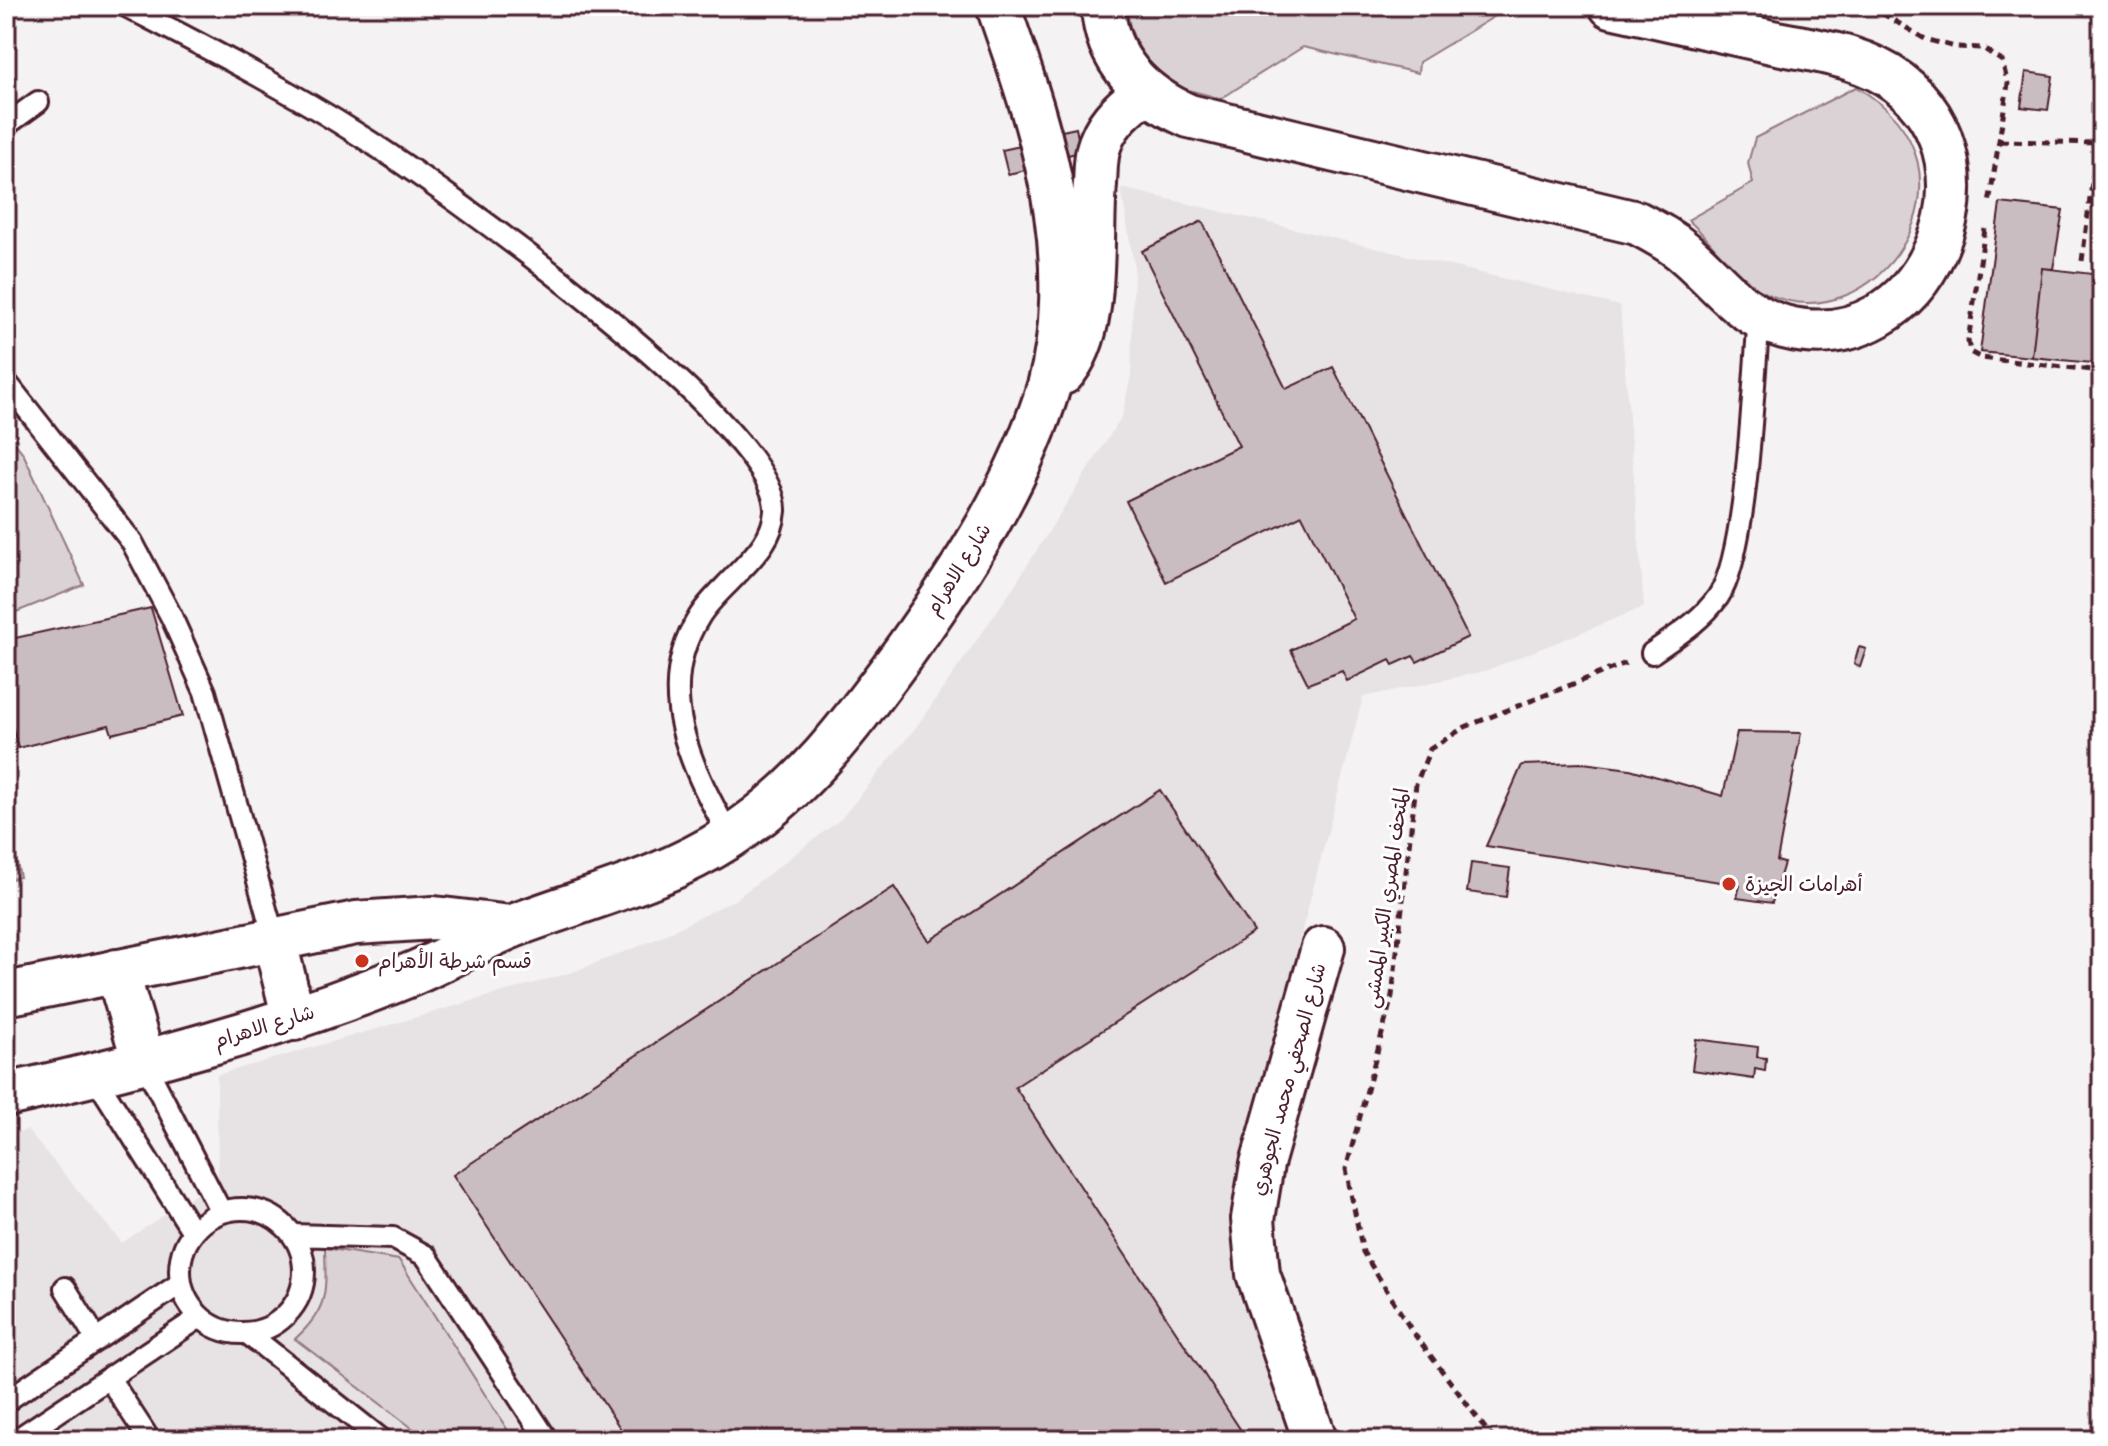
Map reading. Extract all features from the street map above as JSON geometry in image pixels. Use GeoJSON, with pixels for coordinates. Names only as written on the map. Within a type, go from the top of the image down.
{"type":"FeatureCollection","features":[{"type":"Feature","properties":{"kind":"street","name":"شارع الاهرام"},"geometry":{"type":"LineString","coordinates":[[6,1095],[144,1062],[294,1019],[410,975],[511,927],[645,880],[730,837],[764,813],[826,755],[945,595],[1007,485],[1049,384],[1060,299],[1056,214],[1043,150],[998,6]]}},
{"type":"Feature","properties":{"kind":"street"},"geometry":{"type":"LineString","coordinates":[[1103,6],[1117,57],[1145,92],[1189,116],[1612,214],[1637,223],[1683,252],[1739,306],[1759,318],[1806,331],[1854,326],[1897,304],[1915,287],[1939,246],[1945,222],[1947,173],[1932,124],[1900,84],[1855,60],[1611,6]]}},
{"type":"Feature","properties":{"kind":"street"},"geometry":{"type":"LineString","coordinates":[[1049,384],[1076,357],[1084,339],[1101,140],[1116,116],[1145,92]]}},
{"type":"Feature","properties":{"kind":"street","name":"شارع الاهرام"},"geometry":{"type":"LineString","coordinates":[[6,994],[274,938],[395,918],[434,918],[511,927]]}},
{"type":"Feature","properties":{"kind":"street"},"geometry":{"type":"LineString","coordinates":[[274,938],[294,1019]]}},
{"type":"Feature","properties":{"kind":"street","name":"شارع الصحفي محمد الجوهري"},"geometry":{"type":"LineString","coordinates":[[1315,1440],[1258,1274],[1253,1219],[1259,1177],[1323,948]]}},
{"type":"Feature","properties":{"kind":"street"},"geometry":{"type":"LineString","coordinates":[[117,971],[144,1062]]}},
{"type":"Feature","properties":{"kind":"lane"},"geometry":{"type":"LineString","coordinates":[[126,6],[211,48],[336,121],[503,234],[702,401],[759,467],[773,497],[771,531],[760,550],[700,614],[680,661],[676,687],[677,713],[699,781],[730,837]]}},
{"type":"Feature","properties":{"kind":"lane"},"geometry":{"type":"LineString","coordinates":[[6,125],[38,102]]}},
{"type":"Feature","properties":{"kind":"lane"},"geometry":{"type":"LineString","coordinates":[[1652,653],[1706,612],[1724,587],[1735,558],[1759,318]]}},
{"type":"Feature","properties":{"kind":"lane"},"geometry":{"type":"LineString","coordinates":[[6,382],[132,542],[171,616],[205,692],[274,938]]}},
{"type":"Feature","properties":{"kind":"lane"},"geometry":{"type":"LineString","coordinates":[[144,1062],[221,1212]]}},
{"type":"Feature","properties":{"kind":"lane"},"geometry":{"type":"LineString","coordinates":[[94,1075],[193,1232]]}},
{"type":"Feature","properties":{"kind":"lane"},"geometry":{"type":"LineString","coordinates":[[237,1208],[261,1212],[282,1223],[293,1235],[304,1265],[299,1298],[278,1322],[247,1333],[222,1329],[200,1317],[185,1296],[181,1283],[181,1256],[193,1232],[221,1212],[237,1208]]}},
{"type":"Feature","properties":{"kind":"lane"},"geometry":{"type":"LineString","coordinates":[[293,1235],[375,1235],[411,1245],[426,1256],[547,1440]]}},
{"type":"Feature","properties":{"kind":"lane"},"geometry":{"type":"LineString","coordinates":[[6,1401],[181,1283]]}},
{"type":"Feature","properties":{"kind":"lane"},"geometry":{"type":"LineString","coordinates":[[65,1288],[97,1340]]}},
{"type":"Feature","properties":{"kind":"lane"},"geometry":{"type":"LineString","coordinates":[[16,1440],[200,1317]]}},
{"type":"Feature","properties":{"kind":"lane"},"geometry":{"type":"LineString","coordinates":[[247,1333],[382,1440]]}},
{"type":"Feature","properties":{"kind":"lane"},"geometry":{"type":"LineString","coordinates":[[109,1378],[145,1433]]}},
{"type":"Feature","properties":{"kind":"path"},"geometry":{"type":"LineString","coordinates":[[2000,141],[2100,144],[2082,261]]}},
{"type":"Feature","properties":{"kind":"path","name":"المتحف المصري الكبير الممشى"},"geometry":{"type":"LineString","coordinates":[[1494,1440],[1412,1331],[1363,1252],[1346,1169],[1392,996],[1416,784],[1430,749],[1465,727],[1652,653]]}},
{"type":"Feature","properties":{"kind":"shaded area"},"geometry":{"type":"Polygon","coordinates":[[[1127,6],[1493,6],[1505,10],[1419,62],[1418,73],[1303,47],[1220,99],[1183,88],[1151,65],[1132,31],[1127,6]]]}},
{"type":"Feature","properties":{"kind":"shaded area"},"geometry":{"type":"Polygon","coordinates":[[[1856,87],[1898,121],[1917,162],[1919,203],[1904,243],[1878,275],[1843,297],[1802,303],[1758,289],[1739,274],[1688,220],[1753,183],[1748,163],[1755,138],[1856,87]]]}},
{"type":"Feature","properties":{"kind":"shaded area"},"geometry":{"type":"Polygon","coordinates":[[[1121,188],[1620,306],[1644,607],[1485,671],[1363,697],[1237,1179],[1241,1244],[1305,1440],[6,1440],[6,1136],[27,1130],[122,1243],[218,1179],[217,1075],[573,972],[652,941],[736,899],[841,819],[917,726],[1007,597],[1122,416],[1131,376],[1134,265],[1121,188]]]}},
{"type":"Feature","properties":{"kind":"shaded area"},"geometry":{"type":"Polygon","coordinates":[[[6,432],[23,453],[84,585],[6,616],[6,432]]]}},
{"type":"Feature","properties":{"kind":"shaded area"},"geometry":{"type":"Polygon","coordinates":[[[6,813],[20,877],[6,880],[6,813]]]}},
{"type":"Feature","properties":{"kind":"shaded area"},"geometry":{"type":"Polygon","coordinates":[[[325,1248],[399,1260],[514,1440],[428,1440],[295,1339],[320,1308],[326,1276],[325,1248]]]}},
{"type":"Feature","properties":{"kind":"building"},"geometry":{"type":"Polygon","coordinates":[[[2026,72],[2053,76],[2048,110],[2021,107],[2026,72]]]}},
{"type":"Feature","properties":{"kind":"building"},"geometry":{"type":"Polygon","coordinates":[[[1076,128],[1081,152],[1059,157],[1053,133],[1076,128]]]}},
{"type":"Feature","properties":{"kind":"building"},"geometry":{"type":"Polygon","coordinates":[[[1025,145],[1030,169],[1008,174],[1002,150],[1025,145]]]}},
{"type":"Feature","properties":{"kind":"building"},"geometry":{"type":"Polygon","coordinates":[[[2000,203],[2063,210],[2053,269],[2042,268],[2032,357],[1980,352],[2000,203]]]}},
{"type":"Feature","properties":{"kind":"building"},"geometry":{"type":"Polygon","coordinates":[[[1202,221],[1286,389],[1333,367],[1468,637],[1417,662],[1413,656],[1393,665],[1390,660],[1347,681],[1342,671],[1308,684],[1291,650],[1354,619],[1302,515],[1166,582],[1126,501],[1239,446],[1142,251],[1202,221]]]}},
{"type":"Feature","properties":{"kind":"building"},"geometry":{"type":"Polygon","coordinates":[[[2102,258],[2102,364],[2032,357],[2042,268],[2100,275],[2102,258]]]}},
{"type":"Feature","properties":{"kind":"building"},"geometry":{"type":"Polygon","coordinates":[[[151,608],[183,716],[112,734],[109,725],[18,748],[6,703],[6,640],[151,608]]]}},
{"type":"Feature","properties":{"kind":"building"},"geometry":{"type":"Polygon","coordinates":[[[1859,647],[1866,649],[1860,667],[1854,664],[1859,647]]]}},
{"type":"Feature","properties":{"kind":"building"},"geometry":{"type":"Polygon","coordinates":[[[1737,732],[1801,733],[1777,861],[1784,863],[1772,903],[1737,898],[1740,885],[1486,846],[1522,765],[1583,763],[1630,769],[1723,796],[1737,732]]]}},
{"type":"Feature","properties":{"kind":"building"},"geometry":{"type":"Polygon","coordinates":[[[1160,790],[1254,932],[1015,1087],[1244,1435],[1237,1440],[628,1440],[453,1175],[894,887],[929,941],[1160,790]]]}},
{"type":"Feature","properties":{"kind":"building"},"geometry":{"type":"Polygon","coordinates":[[[1471,863],[1510,868],[1506,897],[1467,892],[1471,863]]]}},
{"type":"Feature","properties":{"kind":"building"},"geometry":{"type":"Polygon","coordinates":[[[1696,1039],[1758,1047],[1757,1057],[1766,1058],[1765,1071],[1755,1069],[1754,1079],[1692,1070],[1696,1039]]]}},
{"type":"Feature","properties":{"kind":"place","name":"أهرامات الجيزة"},"geometry":{"type":"Point","coordinates":[1729,884]}},
{"type":"Feature","properties":{"kind":"place","name":"قسم شرطة الأهرام"},"geometry":{"type":"Point","coordinates":[362,961]}}]}
